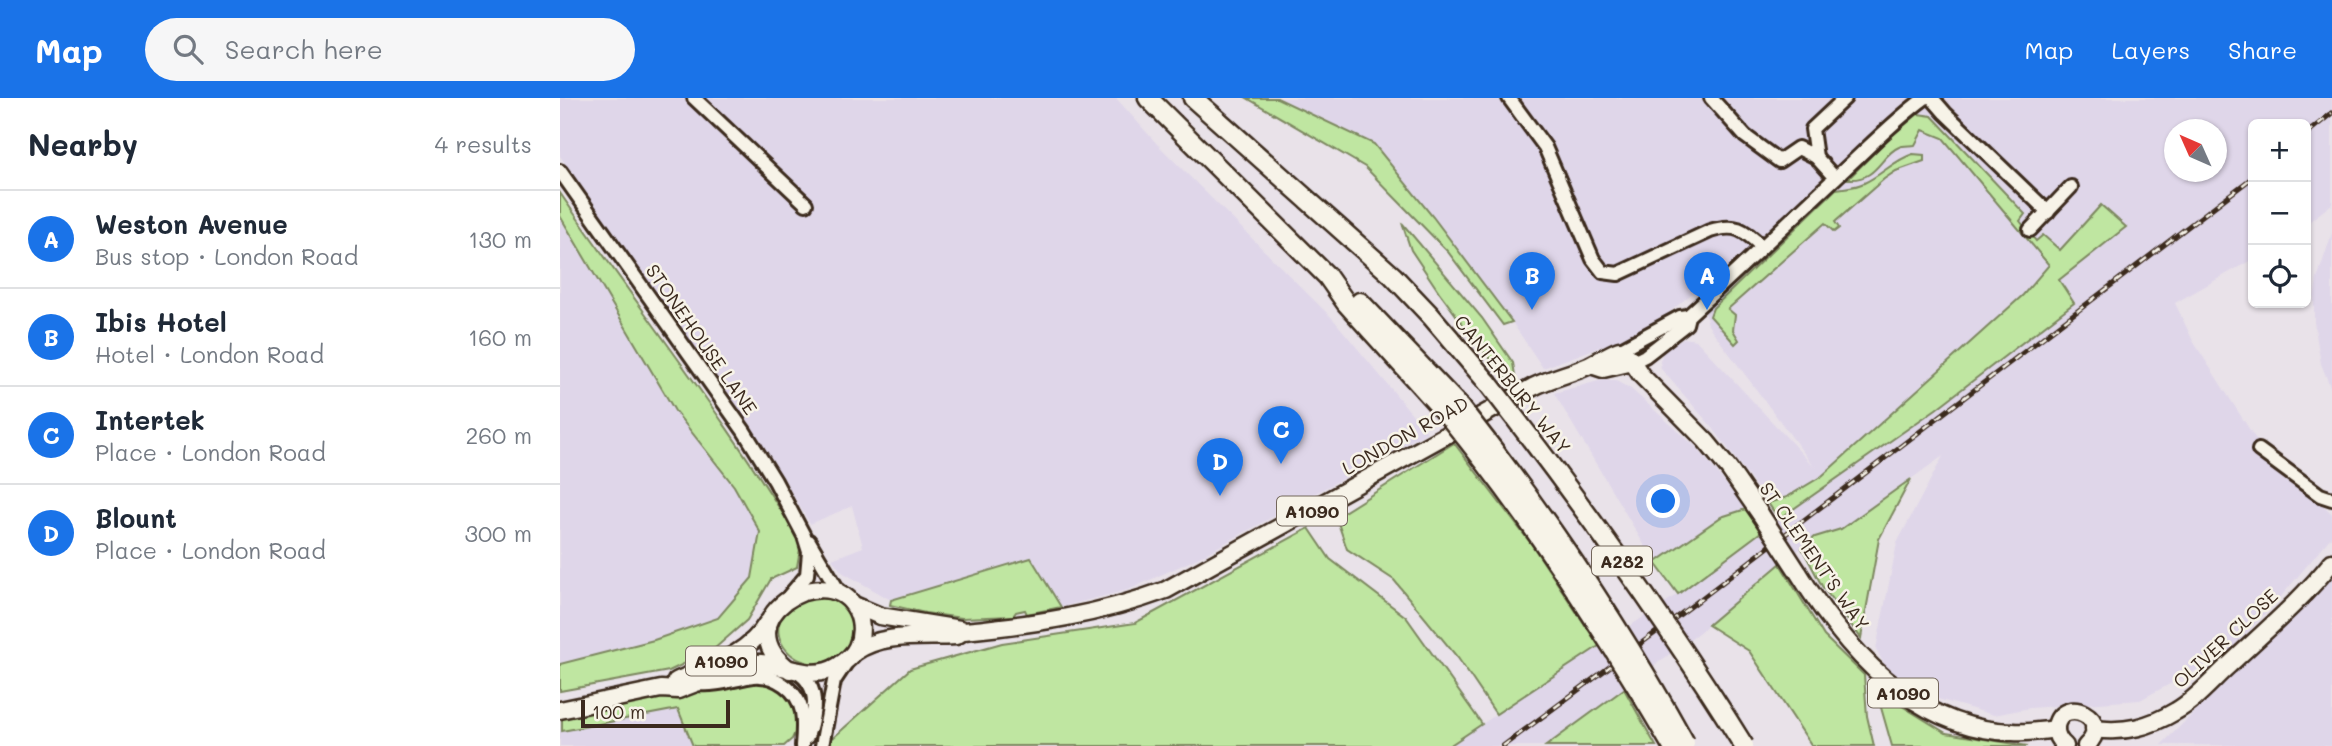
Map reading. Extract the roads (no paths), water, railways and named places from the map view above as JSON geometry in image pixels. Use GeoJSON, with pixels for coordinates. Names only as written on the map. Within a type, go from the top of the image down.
{"type":"FeatureCollection","features":[{"type":"Feature","properties":{"kind":"highway","name":"A282"},"geometry":{"type":"LineString","coordinates":[[1148,98],[1327,276],[1346,303],[1455,413],[1519,484],[1571,556],[1658,694],[1687,746]]}},
{"type":"Feature","properties":{"kind":"highway","name":"CANTERBURY WAY"},"geometry":{"type":"LineString","coordinates":[[1193,98],[1393,276],[1488,383],[1546,457],[1647,596],[1744,746]]}},
{"type":"Feature","properties":{"kind":"highway","name":"A282"},"geometry":{"type":"LineString","coordinates":[[1455,413],[1568,575],[1672,746]]}},
{"type":"Feature","properties":{"kind":"main road","name":"ST CLEMENT'S WAY"},"geometry":{"type":"LineString","coordinates":[[1619,350],[1633,362],[1647,382],[1706,441],[1729,469],[1812,595],[1861,657],[1878,674],[1911,699],[1952,719],[1991,730],[2012,733],[2056,729],[2063,715],[2077,711],[2087,715],[2094,729]]}},
{"type":"Feature","properties":{"kind":"main road","name":"LONDON ROAD"},"geometry":{"type":"LineString","coordinates":[[851,656],[873,642],[897,638],[956,636],[964,631],[1050,622],[1129,604],[1166,590],[1533,387],[1591,365],[1601,357],[1619,350]]}},
{"type":"Feature","properties":{"kind":"main road","name":"LONDON ROAD"},"geometry":{"type":"LineString","coordinates":[[1591,365],[1603,369],[1633,362]]}},
{"type":"Feature","properties":{"kind":"main road","name":"OLIVER CLOSE"},"geometry":{"type":"LineString","coordinates":[[2094,729],[2115,732],[2132,729],[2179,709],[2269,626],[2332,562]]}},
{"type":"Feature","properties":{"kind":"main road","name":"A1090"},"geometry":{"type":"LineString","coordinates":[[560,710],[661,689],[743,649],[760,636],[774,610],[786,599],[802,592],[834,592],[848,600]]}},
{"type":"Feature","properties":{"kind":"main road","name":"LONDON ROAD"},"geometry":{"type":"LineString","coordinates":[[848,600],[880,616],[912,623],[955,626],[964,631]]}},
{"type":"Feature","properties":{"kind":"main road"},"geometry":{"type":"LineString","coordinates":[[848,600],[860,621],[861,629],[859,642],[851,656]]}},
{"type":"Feature","properties":{"kind":"main road","name":"A1090"},"geometry":{"type":"LineString","coordinates":[[770,618],[768,646],[773,655],[793,671]]}},
{"type":"Feature","properties":{"kind":"main road","name":"A1090"},"geometry":{"type":"LineString","coordinates":[[661,689],[678,690],[755,662],[793,671],[822,673],[832,670],[851,656]]}},
{"type":"Feature","properties":{"kind":"main road"},"geometry":{"type":"LineString","coordinates":[[2056,729],[2059,740],[2065,746]]}},
{"type":"Feature","properties":{"kind":"main road"},"geometry":{"type":"LineString","coordinates":[[2086,746],[2091,741],[2094,729]]}},
{"type":"Feature","properties":{"kind":"street"},"geometry":{"type":"LineString","coordinates":[[694,98],[806,204]]}},
{"type":"Feature","properties":{"kind":"street"},"geometry":{"type":"LineString","coordinates":[[1509,98],[1545,148],[1593,259],[1603,272],[1618,274],[1725,226],[1740,228],[1762,247]]}},
{"type":"Feature","properties":{"kind":"street"},"geometry":{"type":"LineString","coordinates":[[1710,98],[1745,136],[1779,161],[1798,148],[1816,157],[1835,178]]}},
{"type":"Feature","properties":{"kind":"street"},"geometry":{"type":"LineString","coordinates":[[1816,157],[1812,129],[1845,98]]}},
{"type":"Feature","properties":{"kind":"street","name":"LONDON ROAD"},"geometry":{"type":"LineString","coordinates":[[1619,350],[1680,317],[1688,316],[1901,116],[1925,98]]}},
{"type":"Feature","properties":{"kind":"street"},"geometry":{"type":"LineString","coordinates":[[1932,98],[2048,212]]}},
{"type":"Feature","properties":{"kind":"street","name":"STONEHOUSE LANE"},"geometry":{"type":"LineString","coordinates":[[560,171],[744,431],[775,481],[804,536],[808,552],[809,571],[803,582],[786,599]]}},
{"type":"Feature","properties":{"kind":"street"},"geometry":{"type":"LineString","coordinates":[[2030,230],[2071,187]]}},
{"type":"Feature","properties":{"kind":"street","name":"LONDON ROAD"},"geometry":{"type":"LineString","coordinates":[[1633,362],[1645,356],[1686,324],[1688,316]]}},
{"type":"Feature","properties":{"kind":"street"},"geometry":{"type":"LineString","coordinates":[[2259,450],[2320,495],[2332,499]]}},
{"type":"Feature","properties":{"kind":"street","name":"STONEHOUSE LANE"},"geometry":{"type":"LineString","coordinates":[[804,536],[848,600]]}},
{"type":"Feature","properties":{"kind":"street"},"geometry":{"type":"LineString","coordinates":[[822,746],[834,681],[851,656]]}},
{"type":"Feature","properties":{"kind":"street"},"geometry":{"type":"LineString","coordinates":[[793,671],[809,683],[814,701],[814,715],[803,746]]}},
{"type":"Feature","properties":{"kind":"street"},"geometry":{"type":"LineString","coordinates":[[696,684],[710,685],[761,676],[780,682],[789,688],[798,700],[802,712],[803,746]]}},
{"type":"Feature","properties":{"kind":"railway"},"geometry":{"type":"LineString","coordinates":[[2311,130],[2332,113]]}},
{"type":"Feature","properties":{"kind":"railway"},"geometry":{"type":"LineString","coordinates":[[1503,746],[1694,604],[2248,181]]}},
{"type":"Feature","properties":{"kind":"place","name":"Ibis Hotel"},"geometry":{"type":"Point","coordinates":[1532,310]}},
{"type":"Feature","properties":{"kind":"place","name":"Weston Avenue"},"geometry":{"type":"Point","coordinates":[1707,310]}},
{"type":"Feature","properties":{"kind":"place","name":"Intertek"},"geometry":{"type":"Point","coordinates":[1281,464]}},
{"type":"Feature","properties":{"kind":"place","name":"Blount"},"geometry":{"type":"Point","coordinates":[1220,496]}}]}
